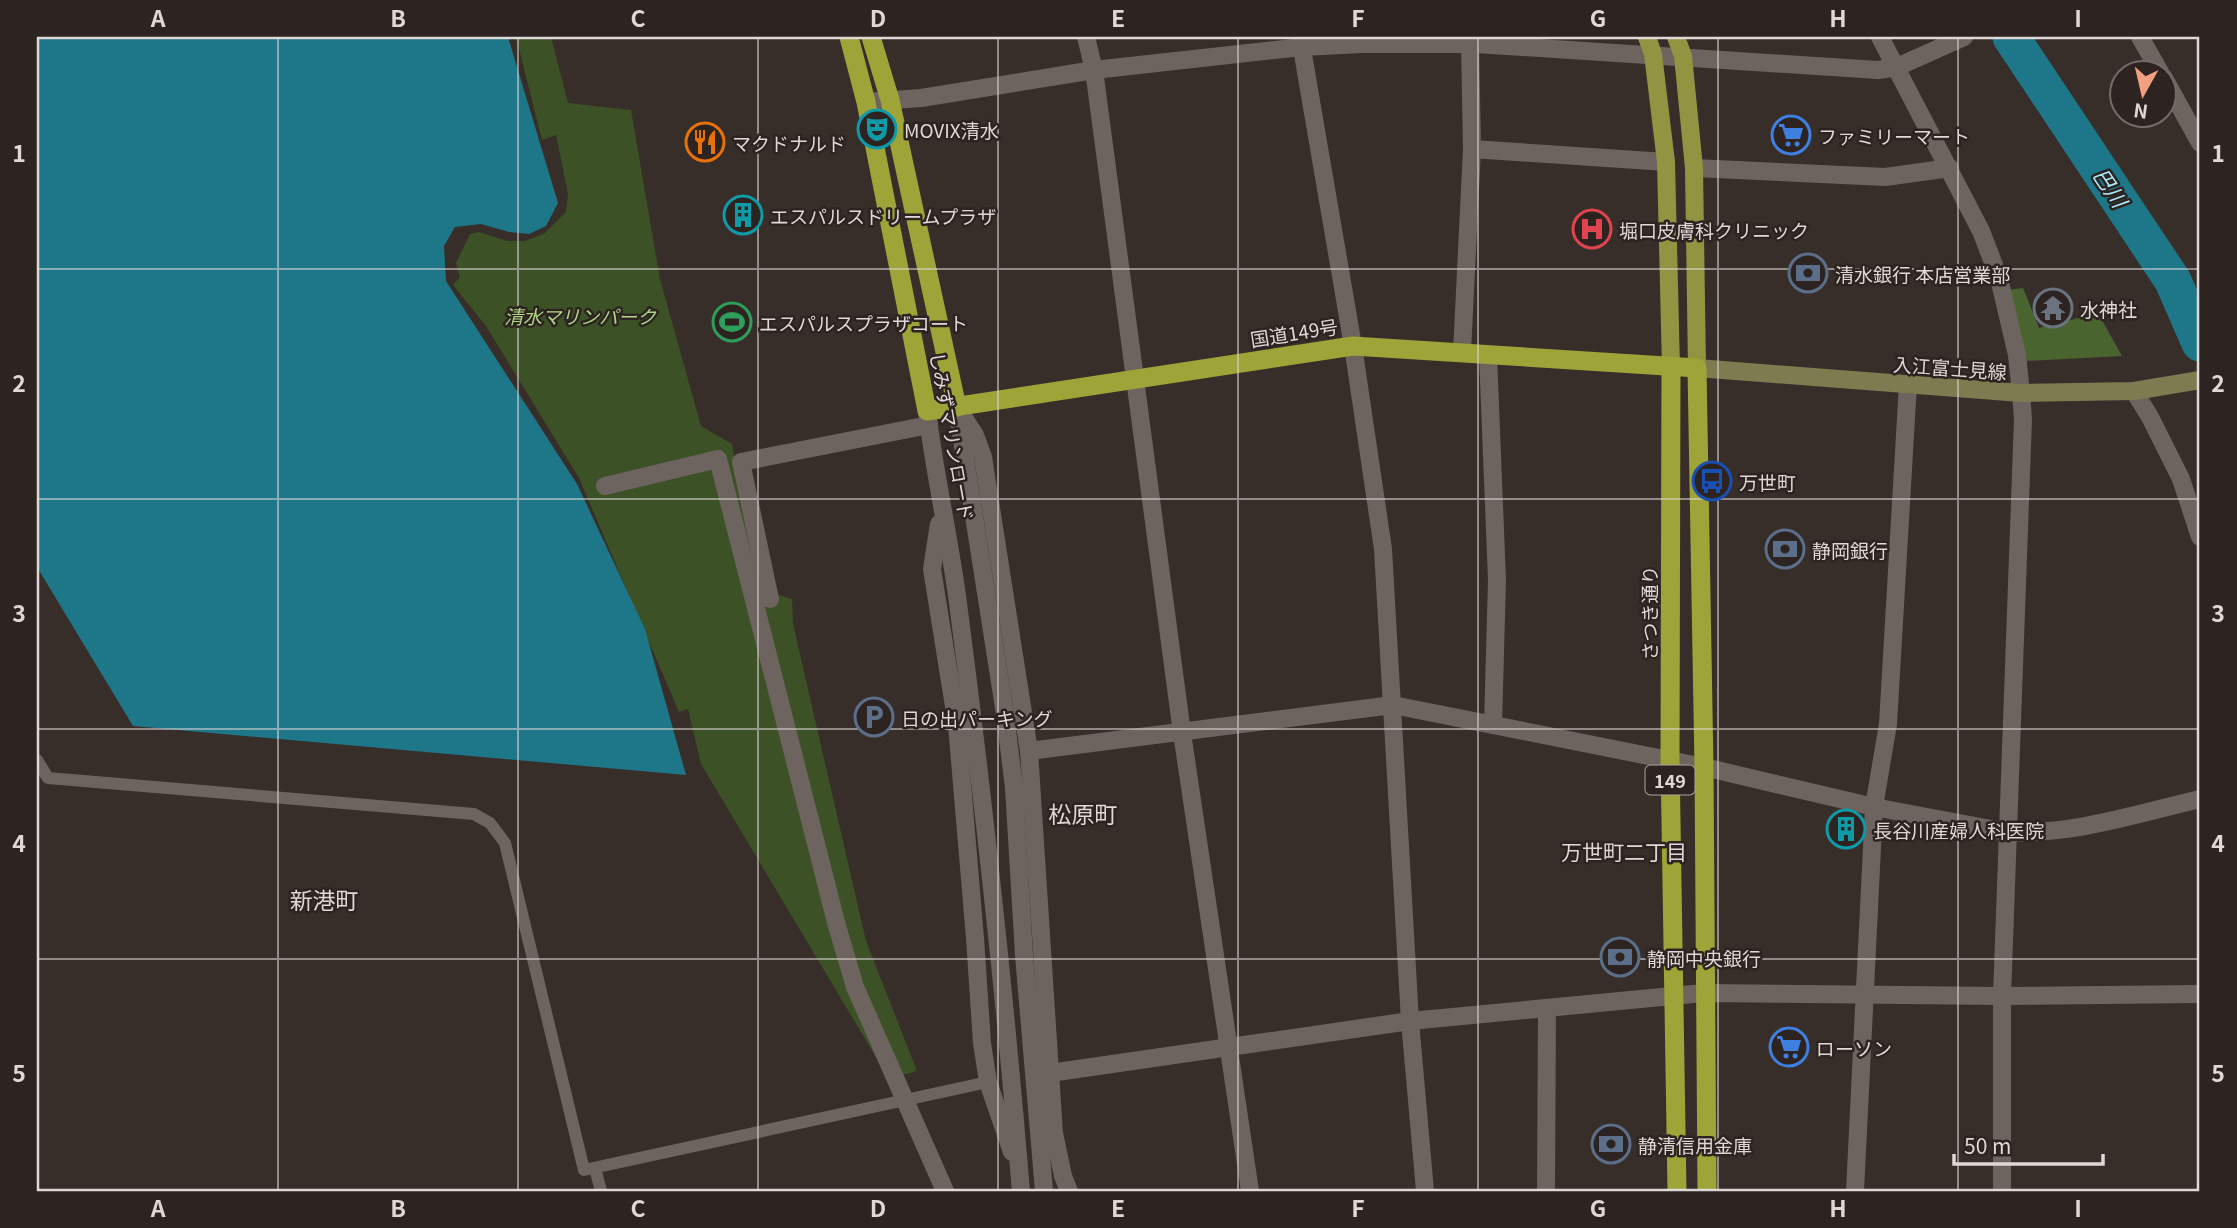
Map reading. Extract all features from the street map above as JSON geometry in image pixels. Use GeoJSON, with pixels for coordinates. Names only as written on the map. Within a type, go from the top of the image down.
{"type":"FeatureCollection","features":[{"type":"Feature","properties":{"kind":"highway","name":"しみずマリンロード"},"geometry":{"type":"LineString","coordinates":[[849,37],[866,102],[928,418]]}},
{"type":"Feature","properties":{"kind":"highway"},"geometry":{"type":"LineString","coordinates":[[871,37],[890,100],[957,407]]}},
{"type":"Feature","properties":{"kind":"highway","name":"国道149号"},"geometry":{"type":"LineString","coordinates":[[928,418],[957,407],[1353,346],[1696,368]]}},
{"type":"Feature","properties":{"kind":"highway","name":"さつき通り"},"geometry":{"type":"LineString","coordinates":[[1671,368],[1670,760],[1676,1191]]}},
{"type":"Feature","properties":{"kind":"highway","name":"149"},"geometry":{"type":"LineString","coordinates":[[1696,368],[1704,767],[1707,1191]]}},
{"type":"Feature","properties":{"kind":"main road"},"geometry":{"type":"LineString","coordinates":[[1676,37],[1683,56],[1693,168],[1696,368]]}},
{"type":"Feature","properties":{"kind":"main road","name":"さつき通り"},"geometry":{"type":"LineString","coordinates":[[1650,45],[1666,162],[1671,368]]}},
{"type":"Feature","properties":{"kind":"main road","name":"入江富士見線"},"geometry":{"type":"LineString","coordinates":[[1696,368],[2021,393],[2141,391],[2200,380]]}},
{"type":"Feature","properties":{"kind":"street"},"geometry":{"type":"LineString","coordinates":[[1086,37],[1094,70],[1182,733],[1250,1191]]}},
{"type":"Feature","properties":{"kind":"street"},"geometry":{"type":"LineString","coordinates":[[1880,37],[1950,168],[1981,231],[1999,278],[2017,355],[2024,419],[2002,996],[2002,1191]]}},
{"type":"Feature","properties":{"kind":"street"},"geometry":{"type":"LineString","coordinates":[[866,102],[920,98],[1094,70],[1301,42],[1362,40],[1650,45],[1683,56],[1878,70],[1897,66],[1964,37]]}},
{"type":"Feature","properties":{"kind":"street"},"geometry":{"type":"LineString","coordinates":[[2140,37],[2153,60]]}},
{"type":"Feature","properties":{"kind":"street"},"geometry":{"type":"LineString","coordinates":[[1462,352],[1472,149],[1474,41]]}},
{"type":"Feature","properties":{"kind":"street"},"geometry":{"type":"LineString","coordinates":[[1301,42],[1353,346],[1383,549],[1410,1021],[1425,1191]]}},
{"type":"Feature","properties":{"kind":"street"},"geometry":{"type":"LineString","coordinates":[[2178,103],[2200,143]]}},
{"type":"Feature","properties":{"kind":"street"},"geometry":{"type":"LineString","coordinates":[[1472,149],[1666,162]]}},
{"type":"Feature","properties":{"kind":"street"},"geometry":{"type":"LineString","coordinates":[[1693,168],[1885,177],[1950,168]]}},
{"type":"Feature","properties":{"kind":"street"},"geometry":{"type":"LineString","coordinates":[[1488,355],[1497,580],[1493,724]]}},
{"type":"Feature","properties":{"kind":"street"},"geometry":{"type":"LineString","coordinates":[[1855,1191],[1874,807],[1888,724],[1908,384]]}},
{"type":"Feature","properties":{"kind":"street"},"geometry":{"type":"LineString","coordinates":[[2141,391],[2150,417],[2181,479],[2200,537]]}},
{"type":"Feature","properties":{"kind":"street"},"geometry":{"type":"LineString","coordinates":[[957,407],[975,435],[983,457],[1029,751],[1054,1133],[1069,1191]]}},
{"type":"Feature","properties":{"kind":"street","name":"しみずマリンロード"},"geometry":{"type":"LineString","coordinates":[[957,407],[1014,788],[1024,956],[1044,1191]]}},
{"type":"Feature","properties":{"kind":"street"},"geometry":{"type":"LineString","coordinates":[[770,599],[741,462],[928,418]]}},
{"type":"Feature","properties":{"kind":"street","name":"しみずマリンロード"},"geometry":{"type":"LineString","coordinates":[[928,418],[959,606],[973,722],[1007,1031],[1021,1191]]}},
{"type":"Feature","properties":{"kind":"street"},"geometry":{"type":"LineString","coordinates":[[605,486],[718,459],[855,987],[945,1191]]}},
{"type":"Feature","properties":{"kind":"street"},"geometry":{"type":"LineString","coordinates":[[942,506],[932,569],[957,725],[982,1043],[988,1082],[1010,1150],[1036,1191]]}},
{"type":"Feature","properties":{"kind":"street"},"geometry":{"type":"LineString","coordinates":[[1029,751],[1393,705],[1704,767],[1874,807],[2007,832],[2078,829],[2200,799]]}},
{"type":"Feature","properties":{"kind":"street"},"geometry":{"type":"LineString","coordinates":[[988,1082],[1410,1021],[1704,993],[2002,996],[2200,994]]}},
{"type":"Feature","properties":{"kind":"street"},"geometry":{"type":"LineString","coordinates":[[1546,1191],[1547,1008]]}},
{"type":"Feature","properties":{"kind":"lane"},"geometry":{"type":"LineString","coordinates":[[37,760],[48,778],[474,814],[490,823],[505,843],[584,1170],[988,1082]]}},
{"type":"Feature","properties":{"kind":"lane"},"geometry":{"type":"LineString","coordinates":[[595,1168],[601,1191]]}},
{"type":"Feature","properties":{"kind":"green space","name":"清水マリンパーク"},"geometry":{"type":"Polygon","coordinates":[[[516,37],[551,37],[568,103],[631,110],[660,279],[701,426],[732,444],[758,588],[792,599],[793,624],[866,941],[917,1071],[889,1079],[701,764],[688,709],[679,712],[579,478],[486,326],[453,285],[460,277],[456,263],[470,234],[479,232],[507,241],[525,241],[545,233],[566,212],[568,194],[556,135],[542,140],[516,37]]]}},
{"type":"Feature","properties":{"kind":"green space"},"geometry":{"type":"Polygon","coordinates":[[[2023,288],[2039,328],[2098,313],[2122,356],[2025,361],[2008,290],[2023,288]]]}},
{"type":"Feature","properties":{"kind":"water"},"geometry":{"type":"Polygon","coordinates":[[[37,37],[508,37],[558,203],[546,226],[529,234],[509,232],[481,224],[455,227],[444,246],[446,281],[577,484],[645,629],[686,775],[133,726],[37,567],[37,37]]]}},
{"type":"Feature","properties":{"kind":"waterway","name":"巴川"},"geometry":{"type":"LineString","coordinates":[[2011,37],[2173,281],[2200,343]]}},
{"type":"Feature","properties":{"kind":"place","name":"MOVIX清水"},"geometry":{"type":"Point","coordinates":[877,129]}},
{"type":"Feature","properties":{"kind":"place","name":"ファミリーマート"},"geometry":{"type":"Point","coordinates":[1791,135]}},
{"type":"Feature","properties":{"kind":"place","name":"マクドナルド"},"geometry":{"type":"Point","coordinates":[705,142]}},
{"type":"Feature","properties":{"kind":"place","name":"エスパルスドリームプラザ"},"geometry":{"type":"Point","coordinates":[743,215]}},
{"type":"Feature","properties":{"kind":"place","name":"堀口皮膚科クリニック"},"geometry":{"type":"Point","coordinates":[1592,229]}},
{"type":"Feature","properties":{"kind":"place","name":"清水銀行 本店営業部"},"geometry":{"type":"Point","coordinates":[1808,273]}},
{"type":"Feature","properties":{"kind":"place","name":"水神社"},"geometry":{"type":"Point","coordinates":[2053,308]}},
{"type":"Feature","properties":{"kind":"place","name":"エスパルスプラザコート"},"geometry":{"type":"Point","coordinates":[732,322]}},
{"type":"Feature","properties":{"kind":"place","name":"万世町"},"geometry":{"type":"Point","coordinates":[1712,481]}},
{"type":"Feature","properties":{"kind":"place","name":"静岡銀行"},"geometry":{"type":"Point","coordinates":[1785,549]}},
{"type":"Feature","properties":{"kind":"place","name":"日の出パーキング"},"geometry":{"type":"Point","coordinates":[874,717]}},
{"type":"Feature","properties":{"kind":"place","name":"長谷川産婦人科医院"},"geometry":{"type":"Point","coordinates":[1846,829]}},
{"type":"Feature","properties":{"kind":"place","name":"静岡中央銀行"},"geometry":{"type":"Point","coordinates":[1620,957]}},
{"type":"Feature","properties":{"kind":"place","name":"ローソン"},"geometry":{"type":"Point","coordinates":[1789,1047]}},
{"type":"Feature","properties":{"kind":"place","name":"静清信用金庫"},"geometry":{"type":"Point","coordinates":[1611,1144]}},
{"type":"Feature","properties":{"kind":"district","name":"松原町"},"geometry":{"type":"Point","coordinates":[1083,813]}},
{"type":"Feature","properties":{"kind":"district","name":"万世町二丁目"},"geometry":{"type":"Point","coordinates":[1624,851]}},
{"type":"Feature","properties":{"kind":"district","name":"新港町"},"geometry":{"type":"Point","coordinates":[324,899]}}]}
